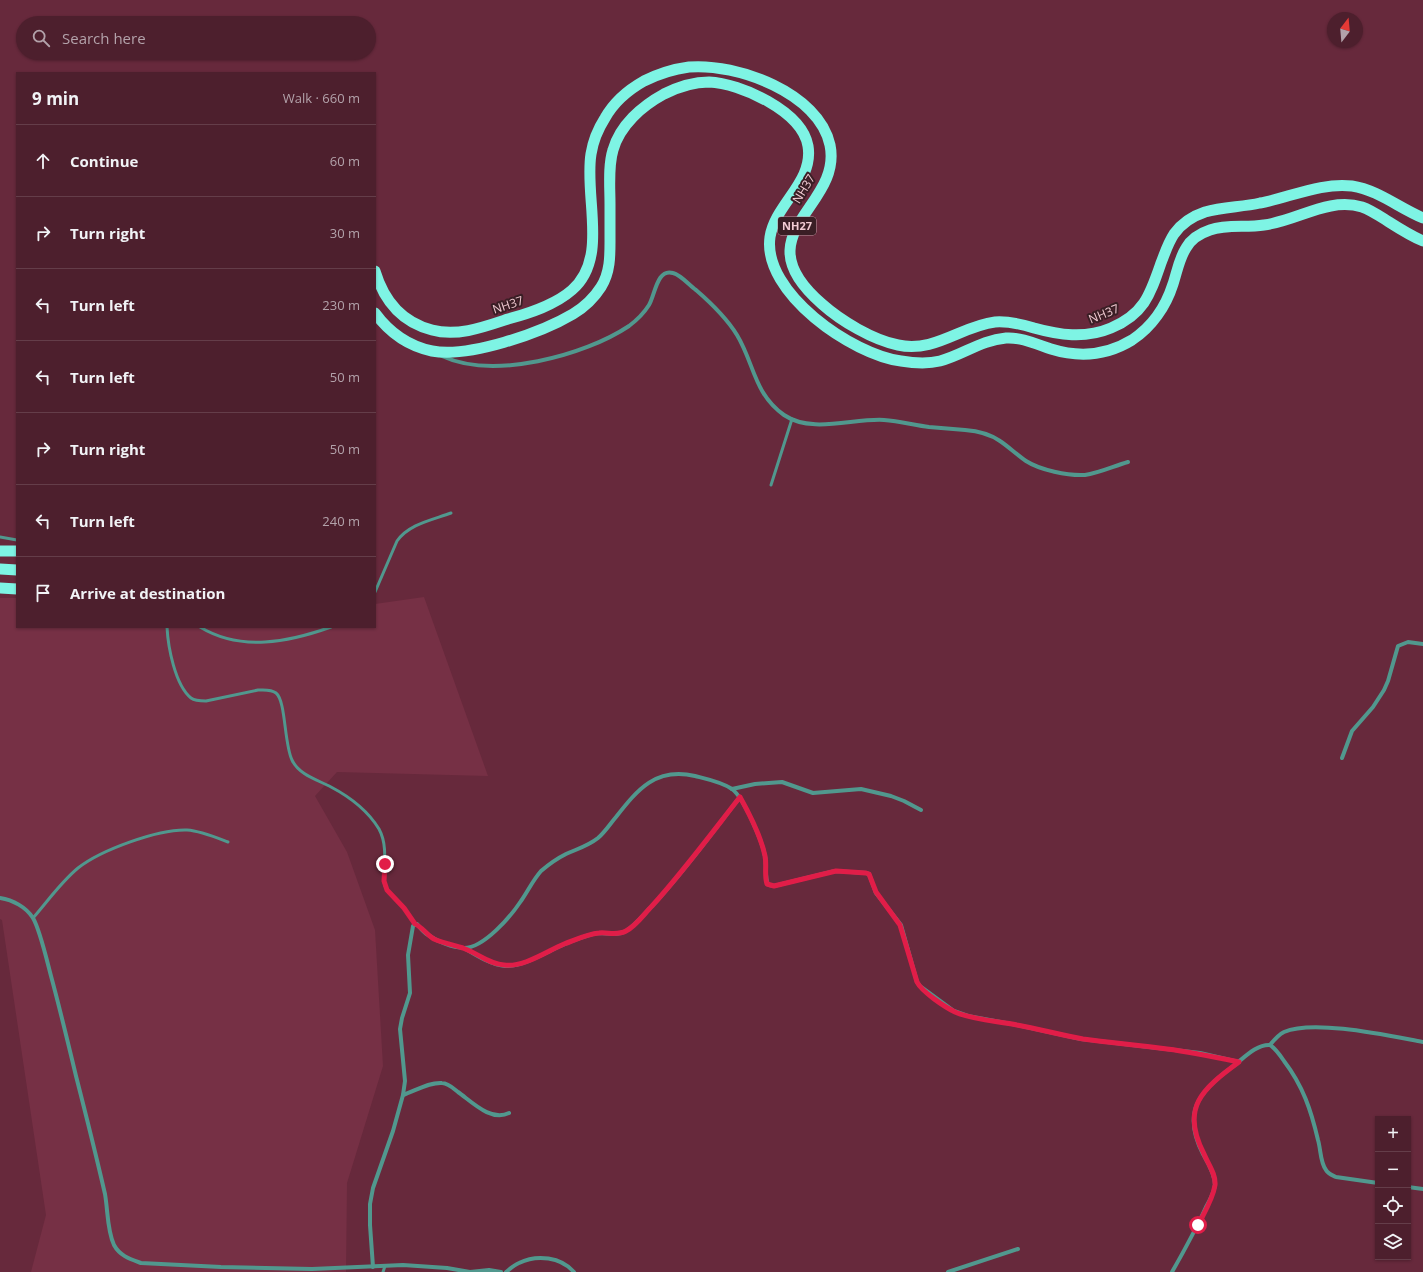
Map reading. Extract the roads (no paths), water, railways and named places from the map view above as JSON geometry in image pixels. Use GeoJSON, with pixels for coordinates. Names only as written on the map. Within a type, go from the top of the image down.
{"type":"FeatureCollection","features":[{"type":"Feature","properties":{"kind":"highway","name":"NH37"},"geometry":{"type":"LineString","coordinates":[[376,274],[389,302],[402,316],[420,327],[438,332],[459,332],[487,326],[536,310],[557,300],[574,289],[586,271],[592,255],[590,184],[591,155],[598,130],[610,109],[624,94],[642,82],[666,72],[692,67],[724,69],[754,77],[780,88],[801,101],[814,113],[823,126],[830,145],[831,160],[828,174],[820,192],[797,225],[792,239],[791,256],[795,272],[804,288],[824,306],[850,325],[881,340],[899,346],[935,344],[978,326],[994,322],[1014,322],[1060,334],[1080,335],[1097,334],[1114,327],[1130,318],[1143,306],[1168,245],[1176,230],[1189,220],[1203,213],[1259,203],[1340,185],[1356,187],[1374,192],[1423,218]]}},
{"type":"Feature","properties":{"kind":"highway","name":"NH37"},"geometry":{"type":"LineString","coordinates":[[376,314],[393,333],[412,345],[433,351],[454,352],[482,348],[517,338],[550,326],[575,313],[592,299],[601,287],[606,276],[610,260],[610,177],[612,152],[619,135],[645,106],[668,92],[687,85],[709,82],[735,86],[756,94],[792,119],[803,132],[808,144],[808,156],[805,171],[796,189],[774,223],[770,239],[770,256],[776,272],[786,289],[806,312],[853,344],[876,354],[898,361],[920,363],[939,361],[987,341],[1009,338],[1032,342],[1049,349],[1074,355],[1092,355],[1114,348],[1134,339],[1152,322],[1165,303],[1172,288],[1179,263],[1186,247],[1198,235],[1214,228],[1264,226],[1289,220],[1328,206],[1346,205],[1364,207],[1403,231],[1423,241]]}},
{"type":"Feature","properties":{"kind":"highway"},"geometry":{"type":"LineString","coordinates":[[0,550],[16,551]]}},
{"type":"Feature","properties":{"kind":"highway"},"geometry":{"type":"LineString","coordinates":[[0,569],[16,570]]}},
{"type":"Feature","properties":{"kind":"highway"},"geometry":{"type":"LineString","coordinates":[[0,588],[16,589]]}},
{"type":"Feature","properties":{"kind":"street"},"geometry":{"type":"LineString","coordinates":[[433,351],[454,361],[482,365],[527,363],[567,354],[600,342],[630,325],[649,306],[659,279],[666,272],[670,272],[679,276],[711,303],[726,320],[738,336],[755,378],[762,391],[778,410],[792,419],[809,424],[885,420],[978,432],[992,436],[1034,466],[1045,470],[1065,473],[1084,475],[1128,462]]}},
{"type":"Feature","properties":{"kind":"street"},"geometry":{"type":"LineString","coordinates":[[1342,758],[1352,731],[1373,707],[1384,690],[1398,646],[1408,642],[1423,644]]}},
{"type":"Feature","properties":{"kind":"street"},"geometry":{"type":"LineString","coordinates":[[463,948],[478,944],[495,932],[510,917],[542,871],[564,854],[587,846],[600,836],[635,793],[661,776],[670,774],[687,774],[705,778],[732,789],[740,797],[763,848],[766,864],[767,884],[774,886],[836,871],[869,874],[876,892],[900,925],[917,982],[932,997],[954,1011],[968,1016],[1017,1024],[1081,1039],[1124,1045],[1167,1048],[1239,1062]]}},
{"type":"Feature","properties":{"kind":"street"},"geometry":{"type":"LineString","coordinates":[[732,789],[756,784],[782,782],[813,793],[861,789],[891,796],[921,810]]}},
{"type":"Feature","properties":{"kind":"street"},"geometry":{"type":"LineString","coordinates":[[373,1267],[370,1204],[403,1095],[405,1081],[400,1030],[402,1018],[410,993],[408,955],[412,929],[415,924],[433,938],[444,943],[463,948],[479,957],[506,966],[525,962],[554,948],[590,935],[599,933],[620,933],[626,931],[664,893],[740,797]]}},
{"type":"Feature","properties":{"kind":"street"},"geometry":{"type":"LineString","coordinates":[[0,898],[19,905],[33,918],[36,925],[54,988],[105,1196],[109,1228],[114,1245],[121,1254],[141,1263],[206,1267],[312,1269],[403,1265],[436,1267],[463,1271],[489,1270],[501,1272]]}},
{"type":"Feature","properties":{"kind":"street"},"geometry":{"type":"LineString","coordinates":[[1270,1045],[1275,1038],[1284,1032],[1315,1027],[1346,1029],[1423,1042]]}},
{"type":"Feature","properties":{"kind":"street"},"geometry":{"type":"LineString","coordinates":[[1172,1272],[1198,1225],[1213,1193],[1215,1185],[1211,1168],[1197,1141],[1194,1129],[1195,1109],[1198,1101],[1207,1089],[1226,1072],[1260,1046],[1270,1045],[1275,1048],[1302,1088],[1312,1116],[1325,1170],[1329,1174],[1336,1177],[1375,1183]]}},
{"type":"Feature","properties":{"kind":"street"},"geometry":{"type":"LineString","coordinates":[[403,1095],[430,1085],[442,1083],[452,1087],[486,1112],[499,1116],[504,1116],[509,1113]]}},
{"type":"Feature","properties":{"kind":"street"},"geometry":{"type":"LineString","coordinates":[[1411,1187],[1423,1189]]}},
{"type":"Feature","properties":{"kind":"street"},"geometry":{"type":"LineString","coordinates":[[948,1272],[1018,1250]]}},
{"type":"Feature","properties":{"kind":"street"},"geometry":{"type":"LineString","coordinates":[[506,1272],[520,1262],[542,1258],[551,1258],[561,1262],[567,1265],[574,1272]]}},
{"type":"Feature","properties":{"kind":"lane"},"geometry":{"type":"LineString","coordinates":[[770,485],[792,419]]}},
{"type":"Feature","properties":{"kind":"lane"},"geometry":{"type":"LineString","coordinates":[[376,590],[397,541],[402,534],[410,528],[451,513]]}},
{"type":"Feature","properties":{"kind":"lane"},"geometry":{"type":"LineString","coordinates":[[0,537],[16,540]]}},
{"type":"Feature","properties":{"kind":"lane"},"geometry":{"type":"LineString","coordinates":[[167,628],[168,642],[180,682],[191,698],[206,702],[258,690],[266,690],[276,693],[280,697],[287,748],[291,760],[304,773],[331,787],[355,803],[366,813],[378,828],[384,842],[385,886],[390,894],[408,913],[415,924]]}},
{"type":"Feature","properties":{"kind":"lane"},"geometry":{"type":"LineString","coordinates":[[202,628],[221,636],[240,641],[263,643],[308,635],[328,628]]}},
{"type":"Feature","properties":{"kind":"lane"},"geometry":{"type":"LineString","coordinates":[[33,918],[78,868],[116,848],[149,836],[172,830],[189,830],[208,834],[228,842]]}},
{"type":"Feature","properties":{"kind":"lane"},"geometry":{"type":"LineString","coordinates":[[383,1272],[385,1266]]}}]}
